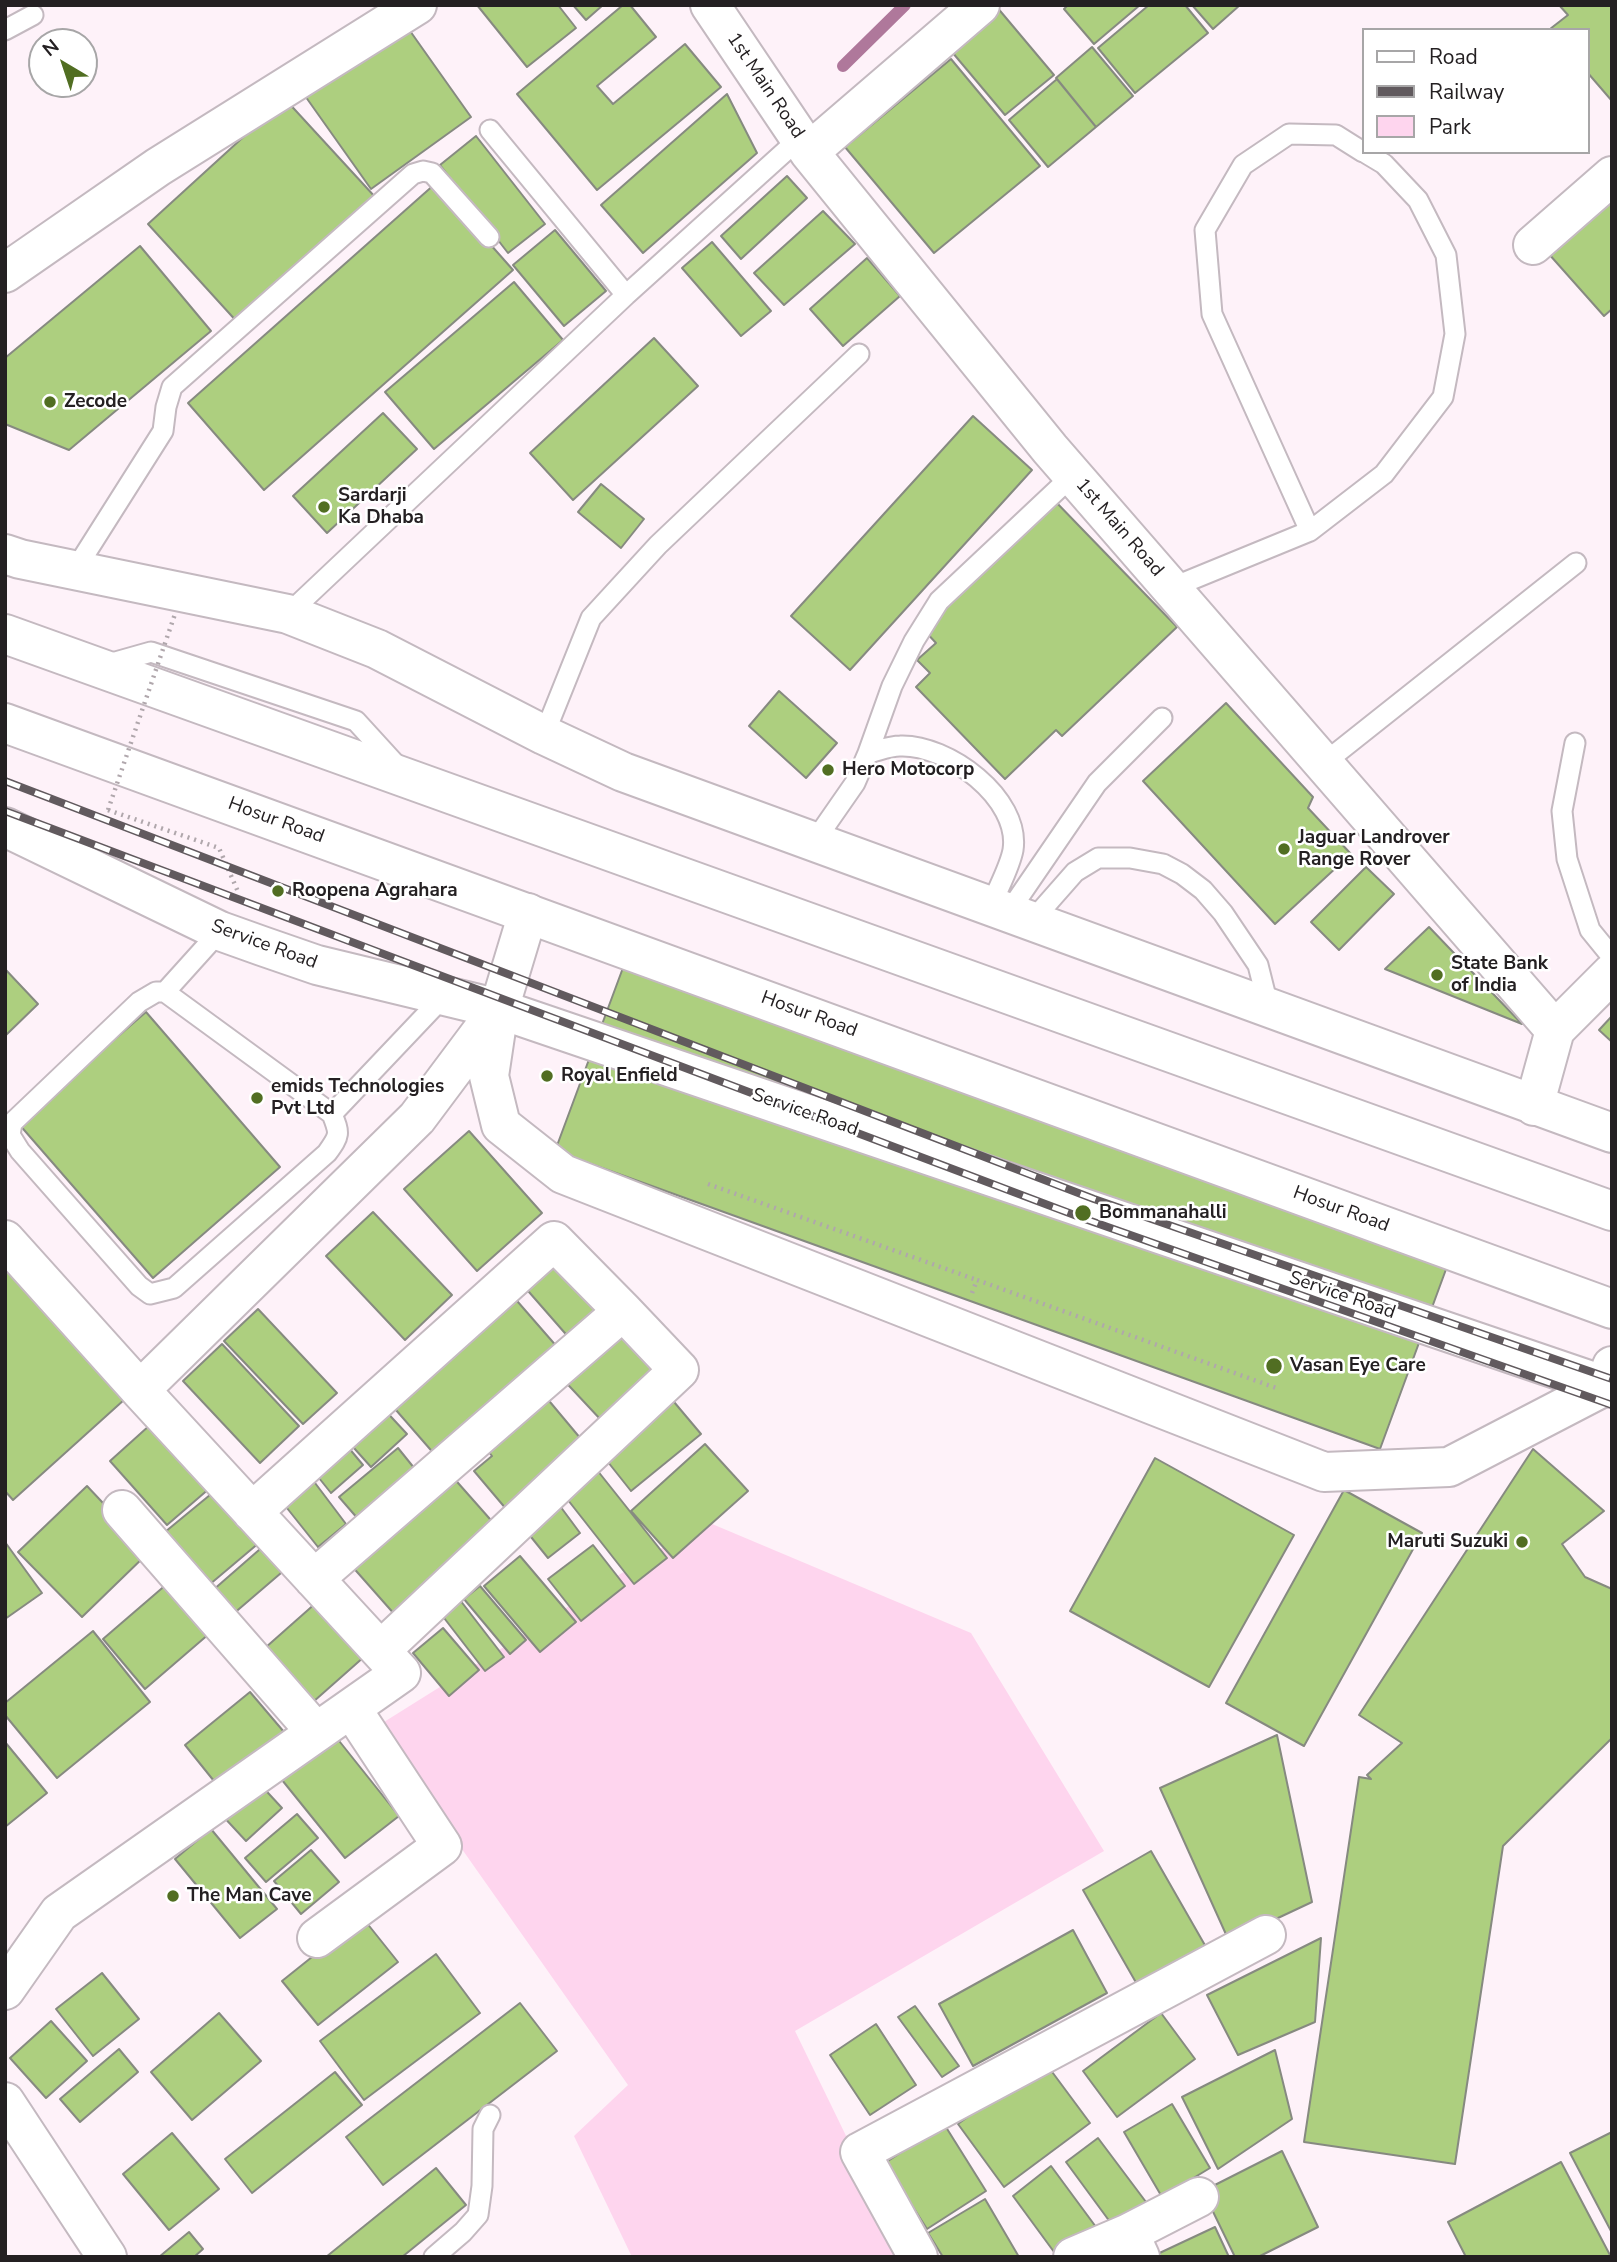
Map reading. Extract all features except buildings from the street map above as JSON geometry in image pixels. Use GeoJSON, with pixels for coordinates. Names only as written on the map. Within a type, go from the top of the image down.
{"type":"FeatureCollection","features":[{"type":"Feature","properties":{"kind":"main road"},"geometry":{"type":"LineString","coordinates":[[5,273],[158,167],[417,5]]}},
{"type":"Feature","properties":{"kind":"main road","name":"1st Main Road"},"geometry":{"type":"LineString","coordinates":[[710,5],[804,145],[1073,475],[1555,1030]]}},
{"type":"Feature","properties":{"kind":"main road"},"geometry":{"type":"LineString","coordinates":[[804,145],[980,5]]}},
{"type":"Feature","properties":{"kind":"main road"},"geometry":{"type":"LineString","coordinates":[[1533,244],[1612,176]]}},
{"type":"Feature","properties":{"kind":"main road"},"geometry":{"type":"LineString","coordinates":[[5,554],[288,614],[377,649],[544,735],[623,772],[1612,1133]]}},
{"type":"Feature","properties":{"kind":"main road"},"geometry":{"type":"LineString","coordinates":[[5,634],[1612,1211]]}},
{"type":"Feature","properties":{"kind":"main road","name":"Hosur Road"},"geometry":{"type":"LineString","coordinates":[[5,723],[1612,1308]]}},
{"type":"Feature","properties":{"kind":"main road","name":"Service Road"},"geometry":{"type":"LineString","coordinates":[[5,827],[220,931],[317,965],[499,1009],[1609,1380]]}},
{"type":"Feature","properties":{"kind":"main road"},"geometry":{"type":"LineString","coordinates":[[528,912],[499,1009],[489,1076],[501,1125],[563,1174],[1324,1472],[1448,1467],[1609,1380]]}},
{"type":"Feature","properties":{"kind":"main road"},"geometry":{"type":"LineString","coordinates":[[1534,1106],[1555,1030],[1612,973]]}},
{"type":"Feature","properties":{"kind":"main road"},"geometry":{"type":"LineString","coordinates":[[140,1390],[417,1118],[499,1009]]}},
{"type":"Feature","properties":{"kind":"main road"},"geometry":{"type":"LineString","coordinates":[[5,1240],[401,1673],[59,1913],[5,1990]]}},
{"type":"Feature","properties":{"kind":"main road"},"geometry":{"type":"LineString","coordinates":[[252,1512],[554,1241],[679,1370],[381,1650]]}},
{"type":"Feature","properties":{"kind":"main road"},"geometry":{"type":"LineString","coordinates":[[314,1579],[623,1311]]}},
{"type":"Feature","properties":{"kind":"main road"},"geometry":{"type":"LineString","coordinates":[[122,1510],[316,1732]]}},
{"type":"Feature","properties":{"kind":"main road"},"geometry":{"type":"LineString","coordinates":[[317,1938],[442,1846],[351,1708]]}},
{"type":"Feature","properties":{"kind":"main road"},"geometry":{"type":"LineString","coordinates":[[918,2257],[860,2152],[1266,1936]]}},
{"type":"Feature","properties":{"kind":"main road"},"geometry":{"type":"LineString","coordinates":[[9,2116],[107,2257]]}},
{"type":"Feature","properties":{"kind":"main road"},"geometry":{"type":"LineString","coordinates":[[1073,2257],[1134,2245],[1199,2197]]}},
{"type":"Feature","properties":{"kind":"lane"},"geometry":{"type":"LineString","coordinates":[[5,30],[33,15]]}},
{"type":"Feature","properties":{"kind":"lane"},"geometry":{"type":"LineString","coordinates":[[490,130],[626,295]]}},
{"type":"Feature","properties":{"kind":"lane"},"geometry":{"type":"LineString","coordinates":[[1310,531],[1212,314],[1205,230],[1243,166],[1289,134],[1336,135],[1362,151]]}},
{"type":"Feature","properties":{"kind":"lane"},"geometry":{"type":"LineString","coordinates":[[288,614],[626,295],[804,145]]}},
{"type":"Feature","properties":{"kind":"lane"},"geometry":{"type":"LineString","coordinates":[[1171,588],[1310,531],[1384,474],[1443,397],[1455,334],[1446,255],[1418,200],[1384,164],[1367,154]]}},
{"type":"Feature","properties":{"kind":"lane"},"geometry":{"type":"LineString","coordinates":[[75,570],[163,431],[172,387],[413,174],[423,171],[432,173],[489,237]]}},
{"type":"Feature","properties":{"kind":"lane"},"geometry":{"type":"LineString","coordinates":[[544,735],[591,618],[657,545],[859,354]]}},
{"type":"Feature","properties":{"kind":"lane"},"geometry":{"type":"LineString","coordinates":[[814,842],[855,783],[892,686],[914,641],[939,601],[1073,475]]}},
{"type":"Feature","properties":{"kind":"lane"},"geometry":{"type":"LineString","coordinates":[[1324,764],[1576,562]]}},
{"type":"Feature","properties":{"kind":"lane"},"geometry":{"type":"LineString","coordinates":[[1010,914],[1097,783],[1162,718]]}},
{"type":"Feature","properties":{"kind":"lane"},"geometry":{"type":"LineString","coordinates":[[1575,743],[1562,811],[1567,859],[1590,930],[1612,957]]}},
{"type":"Feature","properties":{"kind":"lane"},"geometry":{"type":"LineString","coordinates":[[867,753],[900,746],[929,751],[954,761],[979,778],[1002,807],[1011,829],[1013,850],[1010,914]]}},
{"type":"Feature","properties":{"kind":"lane"},"geometry":{"type":"LineString","coordinates":[[1010,914],[1098,858],[1130,858],[1163,864],[1203,890],[1223,913],[1258,965],[1269,1009]]}},
{"type":"Feature","properties":{"kind":"lane"},"geometry":{"type":"LineString","coordinates":[[165,992],[220,931]]}},
{"type":"Feature","properties":{"kind":"lane"},"geometry":{"type":"LineString","coordinates":[[156,992],[165,992],[332,1114],[338,1139],[327,1153],[174,1288],[150,1294],[139,1286],[38,1172],[10,1135],[12,1124],[139,1002],[156,992]]}},
{"type":"Feature","properties":{"kind":"lane"},"geometry":{"type":"LineString","coordinates":[[332,1114],[443,996]]}},
{"type":"Feature","properties":{"kind":"lane"},"geometry":{"type":"LineString","coordinates":[[434,2257],[463,2232],[478,2214],[482,2186],[483,2129],[490,2115]]}},
{"type":"Feature","properties":{"kind":"path"},"geometry":{"type":"LineString","coordinates":[[175,614],[108,810],[219,848]]}},
{"type":"Feature","properties":{"kind":"path"},"geometry":{"type":"LineString","coordinates":[[707,1183],[977,1280]]}},
{"type":"Feature","properties":{"kind":"path"},"geometry":{"type":"LineString","coordinates":[[1048,1306],[1279,1389]]}},
{"type":"Feature","properties":{"kind":"green space"},"geometry":{"type":"Polygon","coordinates":[[[705,1521],[971,1633],[1104,1851],[795,2031],[905,2257],[632,2257],[574,2136],[628,2085],[376,1727],[705,1521]]]}},
{"type":"Feature","properties":{"kind":"waterway"},"geometry":{"type":"LineString","coordinates":[[843,66],[905,5]]}},
{"type":"Feature","properties":{"kind":"railway"},"geometry":{"type":"LineString","coordinates":[[5,781],[1094,1199],[1612,1379]]}},
{"type":"Feature","properties":{"kind":"railway"},"geometry":{"type":"LineString","coordinates":[[5,811],[1085,1219],[1612,1405]]}},
{"type":"Feature","properties":{"kind":"place","name":"Zecode"},"geometry":{"type":"Point","coordinates":[50,402]}},
{"type":"Feature","properties":{"kind":"place","name":"Sardarji Ka Dhaba"},"geometry":{"type":"Point","coordinates":[324,507]}},
{"type":"Feature","properties":{"kind":"place","name":"Hero Motocorp"},"geometry":{"type":"Point","coordinates":[828,770]}},
{"type":"Feature","properties":{"kind":"place","name":"Jaguar Landrover Range Rover"},"geometry":{"type":"Point","coordinates":[1284,849]}},
{"type":"Feature","properties":{"kind":"place","name":"Roopena Agrahara"},"geometry":{"type":"Point","coordinates":[278,891]}},
{"type":"Feature","properties":{"kind":"place","name":"State Bank of India"},"geometry":{"type":"Point","coordinates":[1437,975]}},
{"type":"Feature","properties":{"kind":"place","name":"Royal Enfield"},"geometry":{"type":"Point","coordinates":[547,1076]}},
{"type":"Feature","properties":{"kind":"place","name":"emids Technologies Pvt Ltd"},"geometry":{"type":"Point","coordinates":[257,1098]}},
{"type":"Feature","properties":{"kind":"place","name":"Bommanahalli"},"geometry":{"type":"Point","coordinates":[1083,1213]}},
{"type":"Feature","properties":{"kind":"place","name":"Vasan Eye Care"},"geometry":{"type":"Point","coordinates":[1274,1366]}},
{"type":"Feature","properties":{"kind":"place","name":"Maruti Suzuki"},"geometry":{"type":"Point","coordinates":[1522,1542]}},
{"type":"Feature","properties":{"kind":"place","name":"The Man Cave"},"geometry":{"type":"Point","coordinates":[173,1896]}}]}
